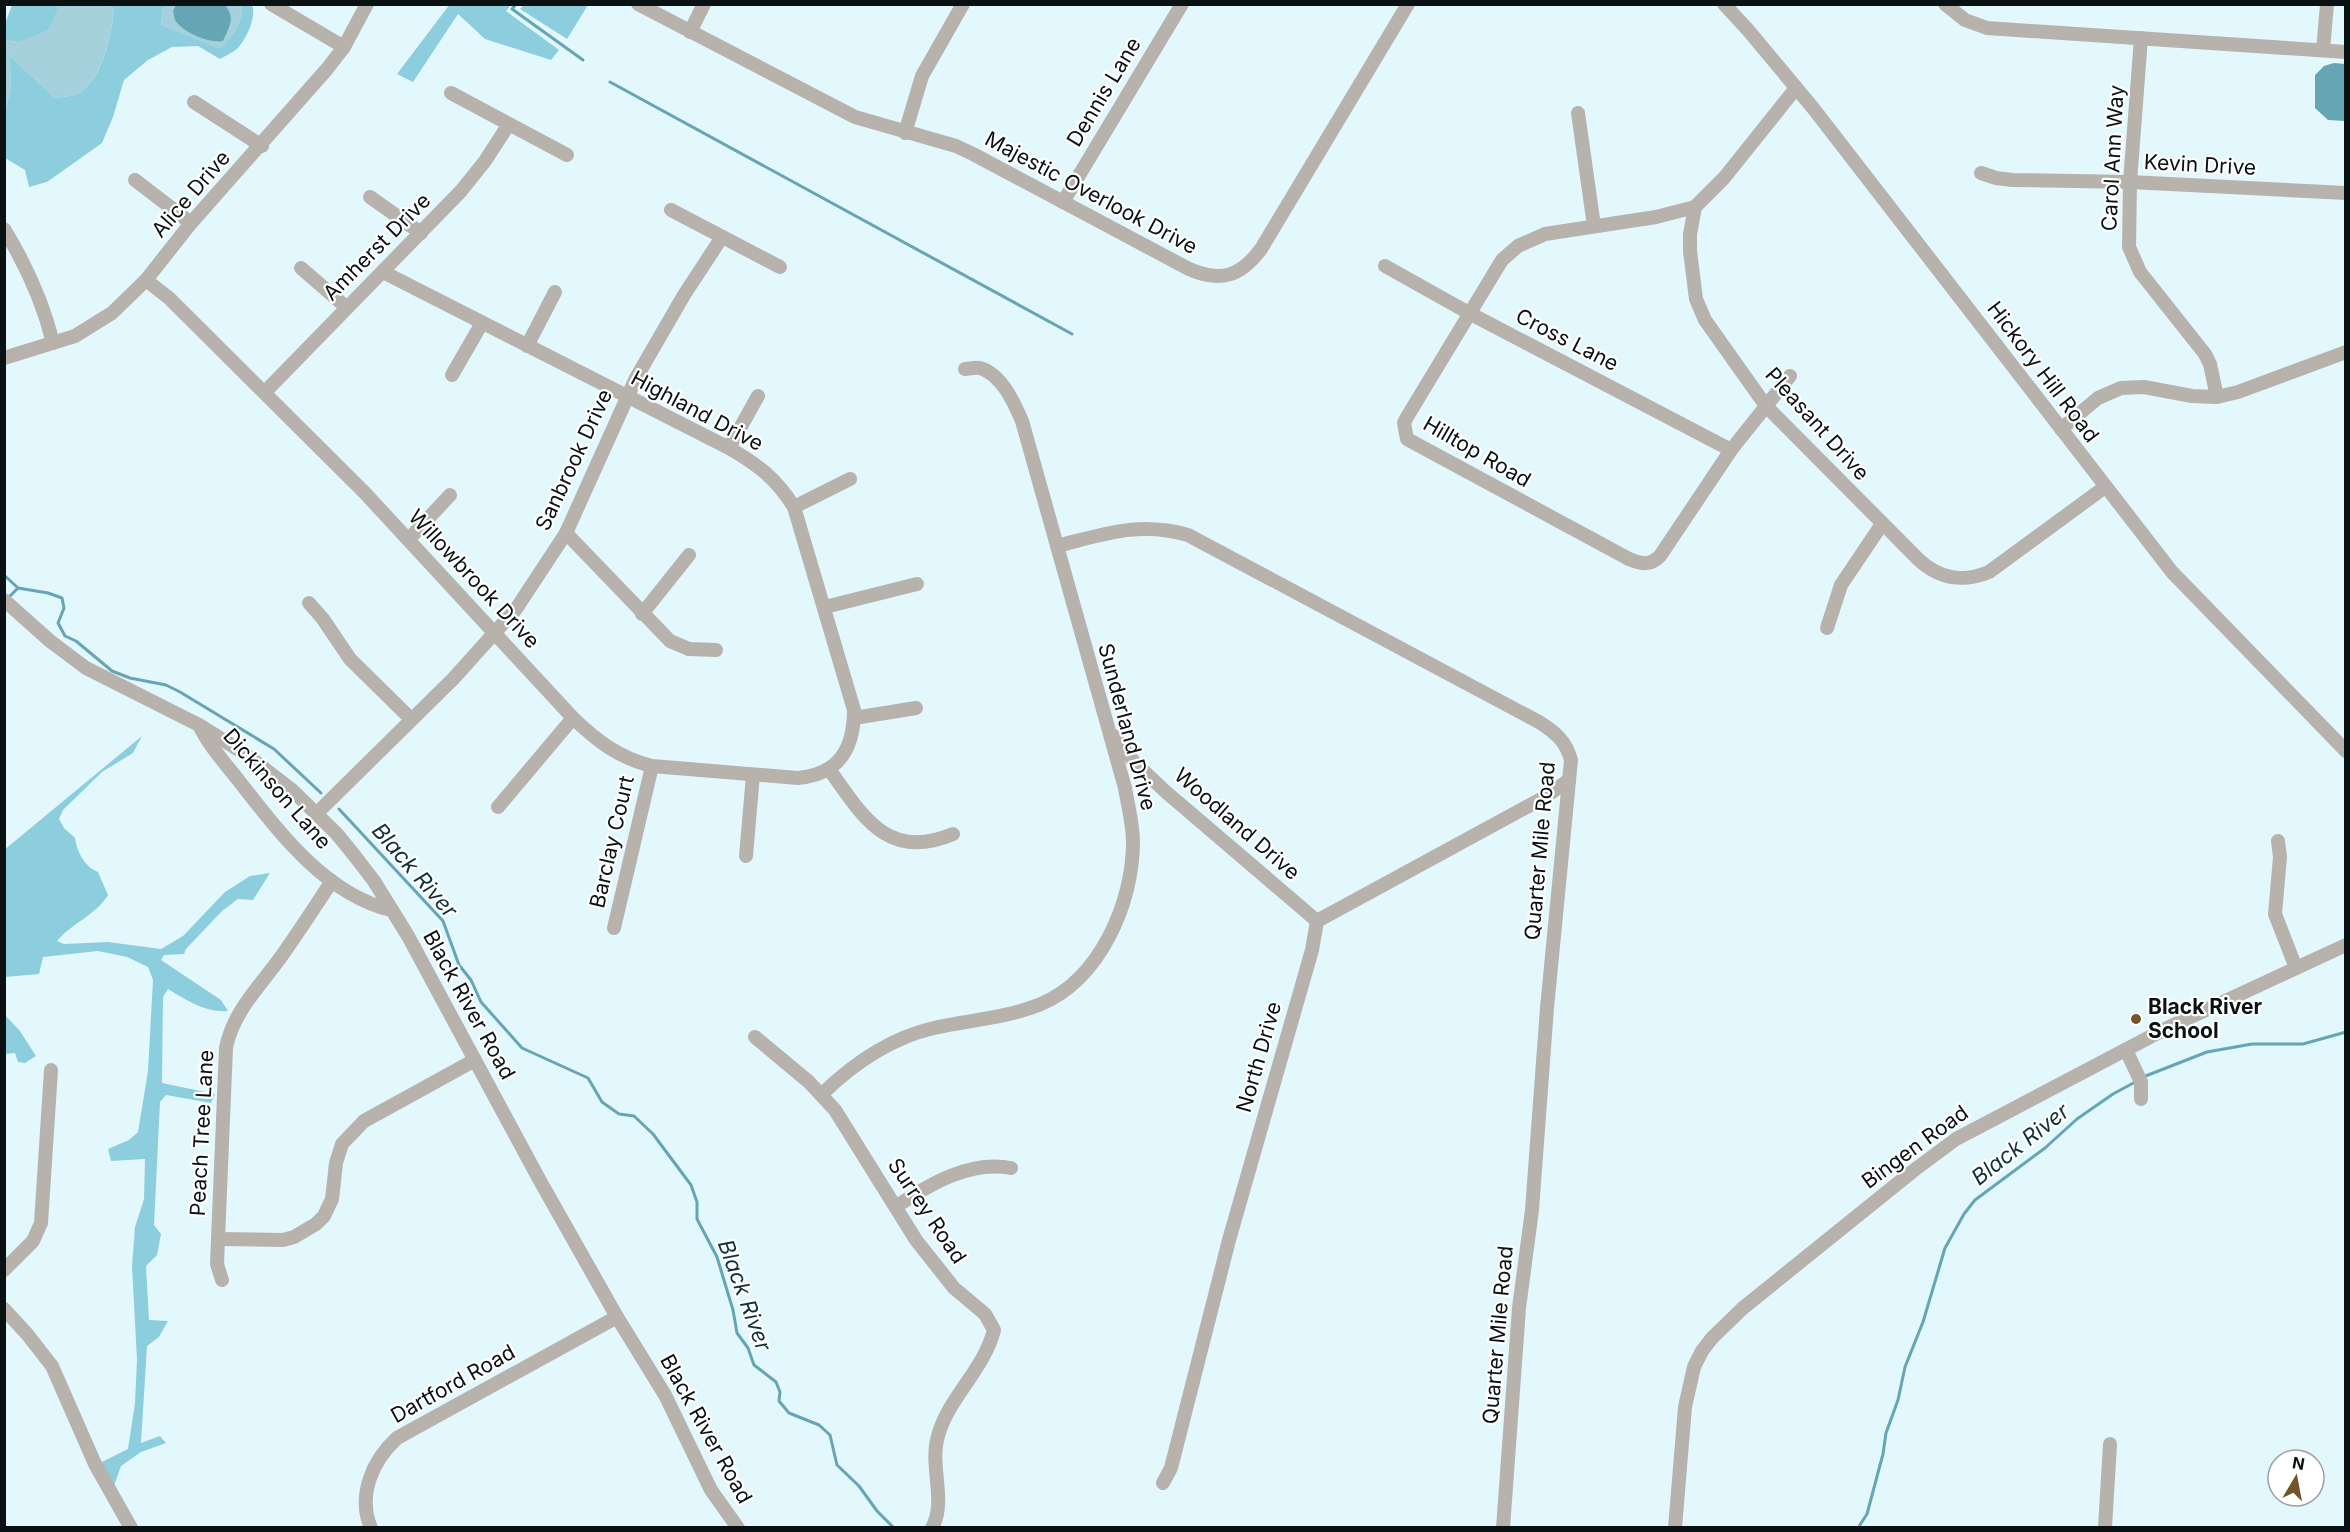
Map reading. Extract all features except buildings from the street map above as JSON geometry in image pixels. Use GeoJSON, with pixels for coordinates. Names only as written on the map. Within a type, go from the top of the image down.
{"type":"FeatureCollection","features":[{"type":"Feature","properties":{"kind":"street"},"geometry":{"type":"LineString","coordinates":[[271,4],[344,47]]}},
{"type":"Feature","properties":{"kind":"street","name":"Alice Drive"},"geometry":{"type":"LineString","coordinates":[[4,358],[75,336],[112,313],[146,280],[191,223],[262,146],[344,47],[367,4]]}},
{"type":"Feature","properties":{"kind":"street","name":"Majestic Overlook Drive"},"geometry":{"type":"LineString","coordinates":[[638,4],[855,117],[956,146],[1200,274],[1221,277],[1238,271],[1252,262],[1261,249],[1406,5]]}},
{"type":"Feature","properties":{"kind":"street"},"geometry":{"type":"LineString","coordinates":[[690,32],[704,4]]}},
{"type":"Feature","properties":{"kind":"street"},"geometry":{"type":"LineString","coordinates":[[905,133],[922,76],[963,4]]}},
{"type":"Feature","properties":{"kind":"street","name":"Dennis Lane"},"geometry":{"type":"LineString","coordinates":[[1063,202],[1182,4]]}},
{"type":"Feature","properties":{"kind":"street","name":"Hickory Hill Road"},"geometry":{"type":"LineString","coordinates":[[1724,4],[1796,88],[2172,572],[2346,751]]}},
{"type":"Feature","properties":{"kind":"street"},"geometry":{"type":"LineString","coordinates":[[1945,4],[1965,20],[1987,28],[2346,52]]}},
{"type":"Feature","properties":{"kind":"street"},"geometry":{"type":"LineString","coordinates":[[2323,50],[2327,4]]}},
{"type":"Feature","properties":{"kind":"street","name":"Carol Ann Way"},"geometry":{"type":"LineString","coordinates":[[2141,38],[2128,233],[2133,259],[2140,272],[2205,354],[2210,364],[2217,397]]}},
{"type":"Feature","properties":{"kind":"street"},"geometry":{"type":"LineString","coordinates":[[1695,207],[1724,178],[1796,88]]}},
{"type":"Feature","properties":{"kind":"street"},"geometry":{"type":"LineString","coordinates":[[451,93],[567,155]]}},
{"type":"Feature","properties":{"kind":"street"},"geometry":{"type":"LineString","coordinates":[[194,102],[262,146]]}},
{"type":"Feature","properties":{"kind":"street"},"geometry":{"type":"LineString","coordinates":[[1578,113],[1594,226]]}},
{"type":"Feature","properties":{"kind":"street","name":"Amherst Drive"},"geometry":{"type":"LineString","coordinates":[[265,392],[476,174],[509,124]]}},
{"type":"Feature","properties":{"kind":"street","name":"Kevin Drive"},"geometry":{"type":"LineString","coordinates":[[1981,173],[2012,180],[2130,182],[2346,193]]}},
{"type":"Feature","properties":{"kind":"street"},"geometry":{"type":"LineString","coordinates":[[135,180],[191,223]]}},
{"type":"Feature","properties":{"kind":"street"},"geometry":{"type":"LineString","coordinates":[[370,197],[421,233]]}},
{"type":"Feature","properties":{"kind":"street","name":"Hilltop Road"},"geometry":{"type":"LineString","coordinates":[[1695,207],[1656,217],[1545,234],[1518,246],[1493,273],[1407,417],[1404,423],[1407,439],[1629,559],[1646,564],[1655,561],[1660,556],[1731,450],[1790,376]]}},
{"type":"Feature","properties":{"kind":"street","name":"Pleasant Drive"},"geometry":{"type":"LineString","coordinates":[[1695,207],[1690,251],[1693,286],[1700,310],[1766,406],[1882,524],[1936,573],[1956,579],[1970,579],[1989,572],[2105,487]]}},
{"type":"Feature","properties":{"kind":"street"},"geometry":{"type":"LineString","coordinates":[[671,210],[780,267]]}},
{"type":"Feature","properties":{"kind":"street"},"geometry":{"type":"LineString","coordinates":[[4,229],[26,265],[53,343]]}},
{"type":"Feature","properties":{"kind":"street","name":"Sanbrook Drive"},"geometry":{"type":"LineString","coordinates":[[317,813],[453,679],[516,609],[566,533],[626,397],[722,237]]}},
{"type":"Feature","properties":{"kind":"street","name":"Cross Lane"},"geometry":{"type":"LineString","coordinates":[[1385,266],[1469,313],[1731,450]]}},
{"type":"Feature","properties":{"kind":"street"},"geometry":{"type":"LineString","coordinates":[[301,268],[346,307]]}},
{"type":"Feature","properties":{"kind":"street","name":"Highland Drive"},"geometry":{"type":"LineString","coordinates":[[383,272],[729,448],[766,472],[781,487],[794,507],[854,710],[854,730],[850,744],[838,762],[829,769]]}},
{"type":"Feature","properties":{"kind":"street","name":"Willowbrook Drive"},"geometry":{"type":"LineString","coordinates":[[146,280],[169,298],[265,392],[409,539],[573,718],[610,750],[631,760],[652,766],[753,775],[798,778],[815,776],[829,769]]}},
{"type":"Feature","properties":{"kind":"street"},"geometry":{"type":"LineString","coordinates":[[527,346],[555,292]]}},
{"type":"Feature","properties":{"kind":"street"},"geometry":{"type":"LineString","coordinates":[[452,375],[482,323]]}},
{"type":"Feature","properties":{"kind":"street"},"geometry":{"type":"LineString","coordinates":[[2061,429],[2098,398],[2121,388],[2144,387],[2192,396],[2217,397],[2238,392],[2346,352]]}},
{"type":"Feature","properties":{"kind":"street","name":"Sunderland Drive"},"geometry":{"type":"LineString","coordinates":[[822,1094],[864,1058],[904,1037],[935,1028],[1012,1014],[1044,1003],[1071,983],[1093,962],[1107,941],[1119,916],[1126,892],[1132,850],[1125,788],[1018,410],[1006,390],[990,374],[979,368],[965,369]]}},
{"type":"Feature","properties":{"kind":"street"},"geometry":{"type":"LineString","coordinates":[[729,448],[758,396]]}},
{"type":"Feature","properties":{"kind":"street"},"geometry":{"type":"LineString","coordinates":[[794,507],[850,479]]}},
{"type":"Feature","properties":{"kind":"street"},"geometry":{"type":"LineString","coordinates":[[409,539],[450,495]]}},
{"type":"Feature","properties":{"kind":"street"},"geometry":{"type":"LineString","coordinates":[[1827,628],[1841,585],[1882,524]]}},
{"type":"Feature","properties":{"kind":"street","name":"Quarter Mile Road"},"geometry":{"type":"LineString","coordinates":[[1057,546],[1117,530],[1140,527],[1176,531],[1206,543],[1548,727],[1566,745],[1571,760],[1544,1041],[1532,1210],[1518,1321],[1503,1527]]}},
{"type":"Feature","properties":{"kind":"street"},"geometry":{"type":"LineString","coordinates":[[566,533],[670,641],[680,647],[703,651],[716,650]]}},
{"type":"Feature","properties":{"kind":"street"},"geometry":{"type":"LineString","coordinates":[[642,614],[689,555]]}},
{"type":"Feature","properties":{"kind":"street"},"geometry":{"type":"LineString","coordinates":[[825,607],[917,584]]}},
{"type":"Feature","properties":{"kind":"street","name":"Black River Road"},"geometry":{"type":"LineString","coordinates":[[7,603],[50,641],[86,668],[199,725],[268,770],[317,813],[354,855],[392,910],[539,1179],[617,1317],[665,1395],[711,1490],[738,1527]]}},
{"type":"Feature","properties":{"kind":"street"},"geometry":{"type":"LineString","coordinates":[[309,603],[350,658],[411,719]]}},
{"type":"Feature","properties":{"kind":"street"},"geometry":{"type":"LineString","coordinates":[[854,718],[916,708]]}},
{"type":"Feature","properties":{"kind":"street"},"geometry":{"type":"LineString","coordinates":[[498,807],[573,718]]}},
{"type":"Feature","properties":{"kind":"street","name":"Dickinson Lane"},"geometry":{"type":"LineString","coordinates":[[199,725],[205,738],[303,857],[332,880],[375,906],[392,910]]}},
{"type":"Feature","properties":{"kind":"street","name":"Woodland Drive"},"geometry":{"type":"LineString","coordinates":[[1108,730],[1135,763],[1166,792],[1317,921]]}},
{"type":"Feature","properties":{"kind":"street","name":"Barclay Court"},"geometry":{"type":"LineString","coordinates":[[614,928],[652,766]]}},
{"type":"Feature","properties":{"kind":"street"},"geometry":{"type":"LineString","coordinates":[[829,769],[867,819],[885,835],[898,840],[934,842],[952,834]]}},
{"type":"Feature","properties":{"kind":"street"},"geometry":{"type":"LineString","coordinates":[[746,856],[753,775]]}},
{"type":"Feature","properties":{"kind":"street"},"geometry":{"type":"LineString","coordinates":[[1317,921],[1545,797],[1569,780]]}},
{"type":"Feature","properties":{"kind":"street"},"geometry":{"type":"LineString","coordinates":[[2278,841],[2280,857],[2275,914],[2295,968]]}},
{"type":"Feature","properties":{"kind":"street","name":"Peach Tree Lane"},"geometry":{"type":"LineString","coordinates":[[222,1280],[218,1264],[218,1239],[226,1048],[229,1034],[236,1017],[284,954],[332,880]]}},
{"type":"Feature","properties":{"kind":"street","name":"North Drive"},"geometry":{"type":"LineString","coordinates":[[1163,1483],[1171,1468],[1189,1403],[1229,1240],[1312,950],[1317,921]]}},
{"type":"Feature","properties":{"kind":"street","name":"Bingen Road"},"geometry":{"type":"LineString","coordinates":[[1675,1527],[1689,1386],[1702,1351],[1723,1326],[1948,1144],[1989,1120],[2167,1028],[2346,945]]}},
{"type":"Feature","properties":{"kind":"street","name":"Surrey Road"},"geometry":{"type":"LineString","coordinates":[[755,1037],[822,1094],[835,1110],[897,1206],[916,1240],[954,1288],[985,1314],[994,1330],[986,1353],[938,1434],[934,1452],[938,1509],[932,1527]]}},
{"type":"Feature","properties":{"kind":"street"},"geometry":{"type":"LineString","coordinates":[[2126,1050],[2140,1079],[2141,1099]]}},
{"type":"Feature","properties":{"kind":"street","name":"Peach Tree Lane"},"geometry":{"type":"LineString","coordinates":[[218,1239],[283,1240],[307,1231],[324,1216],[329,1208],[339,1151],[355,1128],[476,1060]]}},
{"type":"Feature","properties":{"kind":"street"},"geometry":{"type":"LineString","coordinates":[[4,1270],[33,1241],[41,1223],[51,1070]]}},
{"type":"Feature","properties":{"kind":"street"},"geometry":{"type":"LineString","coordinates":[[897,1206],[922,1189],[966,1171],[984,1166],[1011,1168]]}},
{"type":"Feature","properties":{"kind":"street"},"geometry":{"type":"LineString","coordinates":[[4,1310],[52,1366],[95,1464],[131,1527]]}},
{"type":"Feature","properties":{"kind":"street","name":"Dartford Road"},"geometry":{"type":"LineString","coordinates":[[371,1527],[366,1509],[368,1483],[374,1466],[397,1438],[617,1317]]}},
{"type":"Feature","properties":{"kind":"street"},"geometry":{"type":"LineString","coordinates":[[2105,1527],[2110,1444]]}},
{"type":"Feature","properties":{"kind":"shaded area"},"geometry":{"type":"Polygon","coordinates":[[[450,4],[511,5],[506,11],[559,50],[551,60],[485,39],[458,14],[413,82],[397,74],[450,4]]]}},
{"type":"Feature","properties":{"kind":"shaded area"},"geometry":{"type":"Polygon","coordinates":[[[12,5],[57,5],[58,8],[48,30],[18,42],[5,40],[5,24],[12,5]]]}},
{"type":"Feature","properties":{"kind":"shaded area"},"geometry":{"type":"Polygon","coordinates":[[[57,5],[111,5],[114,10],[113,20],[101,64],[90,83],[82,91],[55,98],[9,55],[11,86],[5,112],[5,40],[18,42],[58,8],[57,5]]]}},
{"type":"Feature","properties":{"kind":"shaded area"},"geometry":{"type":"Polygon","coordinates":[[[111,5],[167,5],[163,9],[161,25],[220,49],[239,23],[241,5],[252,5],[253,16],[250,28],[240,45],[220,59],[198,46],[172,47],[148,60],[124,80],[113,117],[102,143],[47,182],[29,187],[25,170],[5,158],[5,112],[11,86],[9,55],[55,98],[79,93],[96,74],[105,54],[114,10],[111,5]]]}},
{"type":"Feature","properties":{"kind":"shaded area"},"geometry":{"type":"Polygon","coordinates":[[[167,5],[241,5],[242,11],[236,29],[220,50],[161,25],[163,9],[167,5]]]}},
{"type":"Feature","properties":{"kind":"shaded area"},"geometry":{"type":"Polygon","coordinates":[[[176,5],[225,5],[231,19],[223,41],[204,39],[184,29],[175,20],[173,11],[176,5]]]}},
{"type":"Feature","properties":{"kind":"shaded area"},"geometry":{"type":"Polygon","coordinates":[[[524,5],[588,5],[567,39],[520,9],[524,5]]]}},
{"type":"Feature","properties":{"kind":"shaded area"},"geometry":{"type":"Polygon","coordinates":[[[2334,63],[2345,64],[2345,121],[2328,120],[2315,108],[2315,75],[2324,66],[2334,63]]]}},
{"type":"Feature","properties":{"kind":"shaded area"},"geometry":{"type":"Polygon","coordinates":[[[142,736],[133,753],[102,772],[63,810],[59,819],[64,828],[75,838],[79,853],[85,862],[98,872],[108,895],[97,909],[69,929],[57,941],[64,944],[108,942],[161,949],[183,936],[225,892],[250,876],[270,873],[253,900],[238,899],[222,911],[186,949],[184,954],[164,955],[161,960],[221,1000],[228,1011],[204,1008],[168,989],[163,997],[162,1083],[215,1094],[211,1103],[166,1095],[160,1102],[154,1225],[161,1234],[157,1255],[146,1266],[149,1320],[168,1321],[159,1337],[147,1346],[141,1443],[160,1436],[166,1443],[141,1452],[121,1466],[114,1486],[100,1463],[128,1449],[135,1403],[137,1360],[132,1266],[135,1227],[144,1199],[145,1159],[111,1161],[108,1149],[129,1140],[138,1132],[148,1071],[153,980],[148,967],[127,957],[98,951],[43,957],[39,974],[5,977],[4,850],[142,736]]]}},
{"type":"Feature","properties":{"kind":"shaded area"},"geometry":{"type":"Polygon","coordinates":[[[5,1015],[20,1031],[36,1056],[25,1063],[18,1062],[15,1053],[5,1054],[5,1015]]]}},
{"type":"Feature","properties":{"kind":"waterway"},"geometry":{"type":"LineString","coordinates":[[516,4],[512,9],[583,60]]}},
{"type":"Feature","properties":{"kind":"waterway"},"geometry":{"type":"LineString","coordinates":[[610,82],[1072,334]]}},
{"type":"Feature","properties":{"kind":"waterway"},"geometry":{"type":"LineString","coordinates":[[4,575],[18,588]]}},
{"type":"Feature","properties":{"kind":"waterway","name":"Black River"},"geometry":{"type":"LineString","coordinates":[[9,597],[18,588],[62,598],[64,608],[58,623],[65,636],[76,641],[112,671],[130,678],[166,685],[274,749],[321,793]]}},
{"type":"Feature","properties":{"kind":"waterway","name":"Black River"},"geometry":{"type":"LineString","coordinates":[[339,809],[443,921],[459,965],[471,980],[481,1002],[522,1048],[588,1078],[602,1102],[619,1114],[634,1116],[653,1134],[691,1185],[697,1202],[697,1219],[717,1257],[733,1310],[737,1333],[748,1348],[754,1365],[776,1382],[780,1392],[779,1401],[789,1413],[819,1425],[830,1435],[837,1465],[859,1486],[877,1511],[894,1528]]}},
{"type":"Feature","properties":{"kind":"waterway","name":"Black River"},"geometry":{"type":"LineString","coordinates":[[2143,1077],[2207,1052],[2252,1044],[2303,1044],[2346,1032]]}},
{"type":"Feature","properties":{"kind":"waterway","name":"Black River"},"geometry":{"type":"LineString","coordinates":[[1858,1528],[1867,1514],[1883,1454],[1886,1433],[1898,1400],[1905,1367],[1923,1322],[1945,1248],[1964,1214],[1975,1200],[2045,1148],[2077,1119],[2113,1094],[2137,1081]]}},
{"type":"Feature","properties":{"kind":"place","name":"Black River School"},"geometry":{"type":"Point","coordinates":[2136,1019]}}]}
